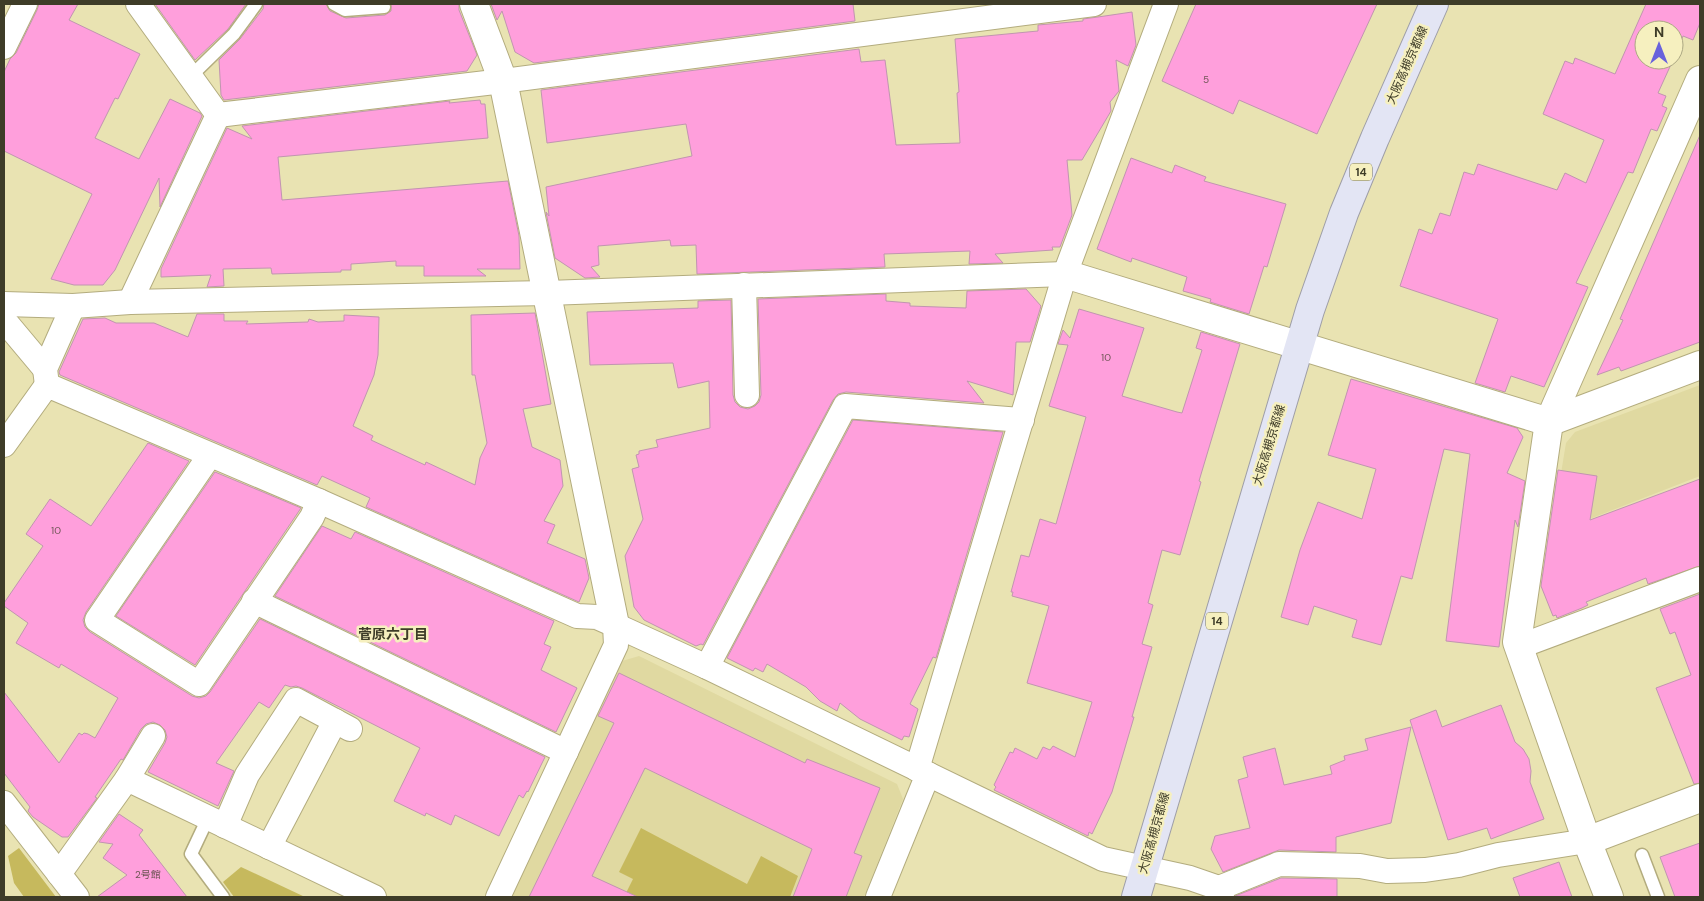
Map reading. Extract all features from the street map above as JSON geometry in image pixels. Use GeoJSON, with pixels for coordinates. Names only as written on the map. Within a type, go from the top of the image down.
{"type":"FeatureCollection","features":[{"type":"Feature","properties":{"kind":"main road","name":"大阪高槻京都線"},"geometry":{"type":"LineString","coordinates":[[1136,897],[1310,310],[1344,213],[1434,4]]}},
{"type":"Feature","properties":{"kind":"street"},"geometry":{"type":"LineString","coordinates":[[4,47],[25,4]]}},
{"type":"Feature","properties":{"kind":"street"},"geometry":{"type":"LineString","coordinates":[[138,4],[218,116]]}},
{"type":"Feature","properties":{"kind":"street"},"geometry":{"type":"LineString","coordinates":[[474,4],[504,80],[615,625],[616,645],[498,897]]}},
{"type":"Feature","properties":{"kind":"street"},"geometry":{"type":"LineString","coordinates":[[218,116],[1094,4]]}},
{"type":"Feature","properties":{"kind":"street"},"geometry":{"type":"LineString","coordinates":[[878,897],[923,771],[1065,274],[1166,4]]}},
{"type":"Feature","properties":{"kind":"street"},"geometry":{"type":"LineString","coordinates":[[1609,897],[1587,841],[1517,642],[1549,422],[1700,80]]}},
{"type":"Feature","properties":{"kind":"street"},"geometry":{"type":"LineString","coordinates":[[130,302],[218,116]]}},
{"type":"Feature","properties":{"kind":"street"},"geometry":{"type":"LineString","coordinates":[[4,304],[73,306],[130,302],[548,293],[1065,274],[1549,422],[1700,365]]}},
{"type":"Feature","properties":{"kind":"street"},"geometry":{"type":"LineString","coordinates":[[744,285],[747,395]]}},
{"type":"Feature","properties":{"kind":"street"},"geometry":{"type":"LineString","coordinates":[[4,445],[46,377],[73,306]]}},
{"type":"Feature","properties":{"kind":"street"},"geometry":{"type":"LineString","coordinates":[[4,320],[46,377],[210,455],[319,501],[577,616],[597,617],[615,625],[923,771],[1103,859],[1190,878],[1220,893],[1279,864],[1360,866],[1387,871],[1425,870],[1460,866],[1498,855],[1587,841],[1700,798]]}},
{"type":"Feature","properties":{"kind":"street"},"geometry":{"type":"LineString","coordinates":[[706,667],[844,406],[1022,420]]}},
{"type":"Feature","properties":{"kind":"street"},"geometry":{"type":"LineString","coordinates":[[210,455],[97,620],[199,684],[312,517],[319,501]]}},
{"type":"Feature","properties":{"kind":"street"},"geometry":{"type":"LineString","coordinates":[[1518,647],[1698,586]]}},
{"type":"Feature","properties":{"kind":"street"},"geometry":{"type":"LineString","coordinates":[[254,602],[566,752]]}},
{"type":"Feature","properties":{"kind":"street"},"geometry":{"type":"LineString","coordinates":[[216,822],[296,700],[343,725],[270,847]]}},
{"type":"Feature","properties":{"kind":"street"},"geometry":{"type":"LineString","coordinates":[[59,874],[127,779],[152,736]]}},
{"type":"Feature","properties":{"kind":"street"},"geometry":{"type":"LineString","coordinates":[[127,779],[374,897]]}},
{"type":"Feature","properties":{"kind":"street"},"geometry":{"type":"LineString","coordinates":[[4,803],[77,897]]}},
{"type":"Feature","properties":{"kind":"lane"},"geometry":{"type":"LineString","coordinates":[[191,76],[234,34],[256,4]]}},
{"type":"Feature","properties":{"kind":"lane"},"geometry":{"type":"LineString","coordinates":[[334,4],[345,10],[384,7]]}},
{"type":"Feature","properties":{"kind":"lane"},"geometry":{"type":"LineString","coordinates":[[216,822],[191,854],[223,897]]}},
{"type":"Feature","properties":{"kind":"lane"},"geometry":{"type":"LineString","coordinates":[[1642,855],[1658,897]]}},
{"type":"Feature","properties":{"kind":"shaded area"},"geometry":{"type":"Polygon","coordinates":[[[1700,385],[1700,476],[1551,534],[1566,443],[1575,432],[1700,385]]]}},
{"type":"Feature","properties":{"kind":"shaded area"},"geometry":{"type":"Polygon","coordinates":[[[639,656],[897,784],[903,799],[864,897],[511,897],[622,661],[639,656]]]}},
{"type":"Feature","properties":{"kind":"shaded area"},"geometry":{"type":"Polygon","coordinates":[[[641,828],[747,884],[761,856],[798,876],[790,897],[624,897],[633,879],[619,872],[641,828]]]}},
{"type":"Feature","properties":{"kind":"shaded area"},"geometry":{"type":"Polygon","coordinates":[[[19,848],[56,897],[24,897],[14,883],[8,856],[19,848]]]}},
{"type":"Feature","properties":{"kind":"shaded area"},"geometry":{"type":"Polygon","coordinates":[[[241,867],[305,897],[234,897],[223,882],[241,867]]]}},
{"type":"Feature","properties":{"kind":"building"},"geometry":{"type":"Polygon","coordinates":[[[39,4],[78,4],[69,20],[140,54],[118,99],[115,98],[95,138],[139,159],[170,99],[200,113],[202,116],[160,207],[159,178],[115,270],[103,285],[74,285],[51,279],[92,194],[4,151],[4,72],[10,59],[16,53],[39,4]]]}},
{"type":"Feature","properties":{"kind":"building"},"geometry":{"type":"Polygon","coordinates":[[[155,4],[246,4],[228,29],[195,60],[155,4]]]}},
{"type":"Feature","properties":{"kind":"building"},"geometry":{"type":"Polygon","coordinates":[[[264,4],[326,4],[330,11],[346,18],[385,15],[391,11],[391,4],[459,4],[459,10],[477,55],[467,71],[224,100],[221,95],[219,60],[240,39],[263,9],[264,4]]]}},
{"type":"Feature","properties":{"kind":"building"},"geometry":{"type":"Polygon","coordinates":[[[491,4],[853,4],[855,21],[534,63],[515,52],[502,11],[497,20],[491,4]]]}},
{"type":"Feature","properties":{"kind":"building"},"geometry":{"type":"Polygon","coordinates":[[[1196,4],[1377,4],[1317,134],[1239,100],[1233,114],[1162,81],[1196,4]]]}},
{"type":"Feature","properties":{"kind":"building"},"geometry":{"type":"Polygon","coordinates":[[[1646,4],[1700,4],[1700,23],[1693,40],[1684,36],[1684,20],[1639,20],[1646,4]]]}},
{"type":"Feature","properties":{"kind":"building"},"geometry":{"type":"Polygon","coordinates":[[[1132,12],[1136,45],[1128,66],[1116,60],[1119,91],[1110,102],[1111,111],[1082,160],[1067,160],[1072,215],[1060,247],[1052,247],[1053,250],[995,254],[1003,263],[969,264],[970,251],[884,254],[885,267],[697,274],[696,245],[671,246],[670,240],[598,246],[599,265],[591,267],[600,277],[585,278],[555,258],[546,212],[549,216],[546,187],[692,156],[686,124],[547,143],[541,90],[859,49],[861,62],[885,60],[896,145],[960,143],[955,39],[1038,31],[1038,25],[1083,21],[1083,19],[1132,12]]]}},
{"type":"Feature","properties":{"kind":"building"},"geometry":{"type":"Polygon","coordinates":[[[1634,31],[1634,70],[1668,70],[1658,93],[1666,96],[1662,106],[1667,108],[1657,131],[1651,129],[1633,173],[1628,172],[1576,283],[1588,287],[1544,387],[1511,376],[1505,392],[1475,383],[1498,319],[1400,286],[1419,229],[1432,234],[1440,213],[1450,216],[1464,172],[1474,175],[1478,164],[1557,190],[1565,173],[1586,183],[1604,140],[1543,114],[1565,61],[1573,64],[1575,58],[1615,74],[1634,31]]]}},
{"type":"Feature","properties":{"kind":"building"},"geometry":{"type":"Polygon","coordinates":[[[480,100],[481,104],[485,104],[488,138],[278,157],[282,200],[508,181],[519,236],[520,269],[477,269],[486,276],[424,276],[424,266],[396,266],[396,261],[351,264],[351,270],[341,270],[341,272],[272,274],[271,268],[223,269],[224,286],[207,287],[211,275],[161,277],[161,269],[227,128],[252,139],[242,126],[450,101],[449,103],[480,100]]]}},
{"type":"Feature","properties":{"kind":"building"},"geometry":{"type":"Polygon","coordinates":[[[1700,135],[1700,342],[1621,371],[1619,367],[1597,375],[1623,320],[1620,319],[1700,135]]]}},
{"type":"Feature","properties":{"kind":"building"},"geometry":{"type":"Polygon","coordinates":[[[1131,158],[1172,173],[1175,165],[1206,177],[1204,181],[1286,204],[1267,267],[1264,266],[1249,314],[1210,302],[1211,299],[1183,291],[1187,277],[1132,258],[1131,262],[1097,249],[1131,158]]]}},
{"type":"Feature","properties":{"kind":"building"},"geometry":{"type":"Polygon","coordinates":[[[1026,289],[1041,306],[1030,342],[1016,342],[1013,395],[967,381],[984,403],[846,392],[838,394],[833,400],[703,645],[696,646],[644,620],[634,607],[625,556],[643,519],[632,469],[639,467],[636,455],[639,454],[639,451],[658,447],[656,440],[710,428],[709,381],[678,388],[673,363],[590,365],[587,312],[698,308],[698,301],[731,300],[733,395],[735,402],[740,407],[748,409],[759,402],[761,395],[758,299],[886,294],[886,301],[910,303],[910,306],[966,308],[967,291],[1026,289]]]}},
{"type":"Feature","properties":{"kind":"building"},"geometry":{"type":"Polygon","coordinates":[[[1079,309],[1144,328],[1122,396],[1177,412],[1182,413],[1202,350],[1196,348],[1201,332],[1240,344],[1199,481],[1201,482],[1180,555],[1162,550],[1148,603],[1153,605],[1142,644],[1152,647],[1132,717],[1134,717],[1112,792],[1092,834],[1089,832],[1088,836],[994,790],[996,787],[994,785],[1010,752],[1013,753],[1015,748],[1037,759],[1043,747],[1050,750],[1053,746],[1075,757],[1092,702],[1027,683],[1049,606],[1012,596],[1013,592],[1011,592],[1021,555],[1029,557],[1040,519],[1056,524],[1086,417],[1049,406],[1068,345],[1058,344],[1063,330],[1070,338],[1079,309]]]}},
{"type":"Feature","properties":{"kind":"building"},"geometry":{"type":"Polygon","coordinates":[[[535,313],[551,404],[523,409],[532,447],[560,460],[563,486],[544,521],[555,525],[547,543],[585,559],[589,578],[579,602],[366,507],[370,498],[322,476],[317,485],[60,375],[59,372],[83,319],[105,318],[116,323],[154,323],[188,337],[197,314],[224,314],[224,321],[248,321],[246,324],[308,322],[309,319],[318,322],[344,321],[344,315],[379,317],[378,355],[374,375],[353,426],[373,436],[371,440],[425,465],[426,462],[475,485],[480,458],[487,443],[475,375],[472,375],[471,315],[535,313]]]}},
{"type":"Feature","properties":{"kind":"building"},"geometry":{"type":"Polygon","coordinates":[[[1351,379],[1517,428],[1523,437],[1507,473],[1525,481],[1518,527],[1515,520],[1499,647],[1446,641],[1470,454],[1444,449],[1412,579],[1401,576],[1381,645],[1352,637],[1357,620],[1314,606],[1308,625],[1281,617],[1300,550],[1318,502],[1362,519],[1376,469],[1328,455],[1351,379]]]}},
{"type":"Feature","properties":{"kind":"building"},"geometry":{"type":"Polygon","coordinates":[[[853,420],[1003,432],[936,658],[933,657],[910,704],[918,709],[909,737],[904,736],[902,740],[860,719],[840,703],[837,711],[820,701],[806,687],[767,664],[763,672],[755,668],[753,671],[727,658],[853,420]]]}},
{"type":"Feature","properties":{"kind":"building"},"geometry":{"type":"Polygon","coordinates":[[[148,443],[189,461],[86,612],[83,620],[85,627],[192,696],[199,698],[206,696],[210,692],[260,619],[545,757],[528,792],[523,798],[519,795],[499,836],[455,815],[451,825],[426,813],[425,816],[394,801],[420,748],[302,688],[285,685],[269,708],[259,702],[216,763],[234,771],[218,806],[148,772],[167,737],[165,730],[153,722],[146,724],[141,729],[123,760],[121,759],[95,797],[97,798],[68,837],[62,837],[33,817],[28,811],[30,807],[4,773],[4,692],[59,763],[79,733],[82,735],[84,733],[88,734],[95,738],[118,698],[61,664],[59,668],[16,643],[28,623],[4,606],[4,603],[43,546],[26,534],[50,499],[91,526],[148,443]]]}},
{"type":"Feature","properties":{"kind":"building"},"geometry":{"type":"Polygon","coordinates":[[[1558,470],[1597,476],[1590,520],[1700,479],[1700,566],[1648,584],[1646,578],[1586,602],[1588,605],[1582,608],[1557,618],[1556,615],[1553,616],[1541,586],[1558,470]]]}},
{"type":"Feature","properties":{"kind":"building"},"geometry":{"type":"Polygon","coordinates":[[[215,472],[301,508],[195,665],[116,616],[215,472]]]}},
{"type":"Feature","properties":{"kind":"building"},"geometry":{"type":"Polygon","coordinates":[[[322,526],[351,539],[355,532],[554,621],[544,644],[551,647],[541,670],[577,688],[556,732],[275,596],[322,526]]]}},
{"type":"Feature","properties":{"kind":"building"},"geometry":{"type":"Polygon","coordinates":[[[1700,594],[1700,783],[1694,784],[1656,688],[1691,675],[1675,632],[1670,634],[1660,609],[1700,594]]]}},
{"type":"Feature","properties":{"kind":"building"},"geometry":{"type":"Polygon","coordinates":[[[619,673],[805,763],[807,759],[880,788],[854,853],[862,856],[846,897],[793,897],[812,849],[645,768],[592,876],[638,897],[529,897],[614,723],[598,716],[619,673]]]}},
{"type":"Feature","properties":{"kind":"building"},"geometry":{"type":"Polygon","coordinates":[[[1501,705],[1515,742],[1523,749],[1529,759],[1530,782],[1544,819],[1491,839],[1487,828],[1448,840],[1410,720],[1436,710],[1442,727],[1501,705]]]}},
{"type":"Feature","properties":{"kind":"building"},"geometry":{"type":"Polygon","coordinates":[[[1411,727],[1391,823],[1336,837],[1336,852],[1279,850],[1223,872],[1211,849],[1215,836],[1250,828],[1238,780],[1248,777],[1243,757],[1275,748],[1284,785],[1332,774],[1330,766],[1345,760],[1344,756],[1368,750],[1365,739],[1411,727]]]}},
{"type":"Feature","properties":{"kind":"building"},"geometry":{"type":"Polygon","coordinates":[[[119,814],[143,830],[139,835],[187,897],[97,897],[127,875],[103,858],[113,844],[99,842],[119,814]]]}},
{"type":"Feature","properties":{"kind":"building"},"geometry":{"type":"Polygon","coordinates":[[[1700,843],[1700,897],[1675,897],[1660,857],[1700,843]]]}},
{"type":"Feature","properties":{"kind":"building"},"geometry":{"type":"Polygon","coordinates":[[[1559,862],[1572,897],[1520,897],[1513,878],[1559,862]]]}},
{"type":"Feature","properties":{"kind":"building"},"geometry":{"type":"Polygon","coordinates":[[[1281,878],[1337,879],[1337,897],[1235,896],[1281,878]]]}},
{"type":"Feature","properties":{"kind":"district","name":"菅原六丁目"},"geometry":{"type":"Point","coordinates":[393,634]}}]}
